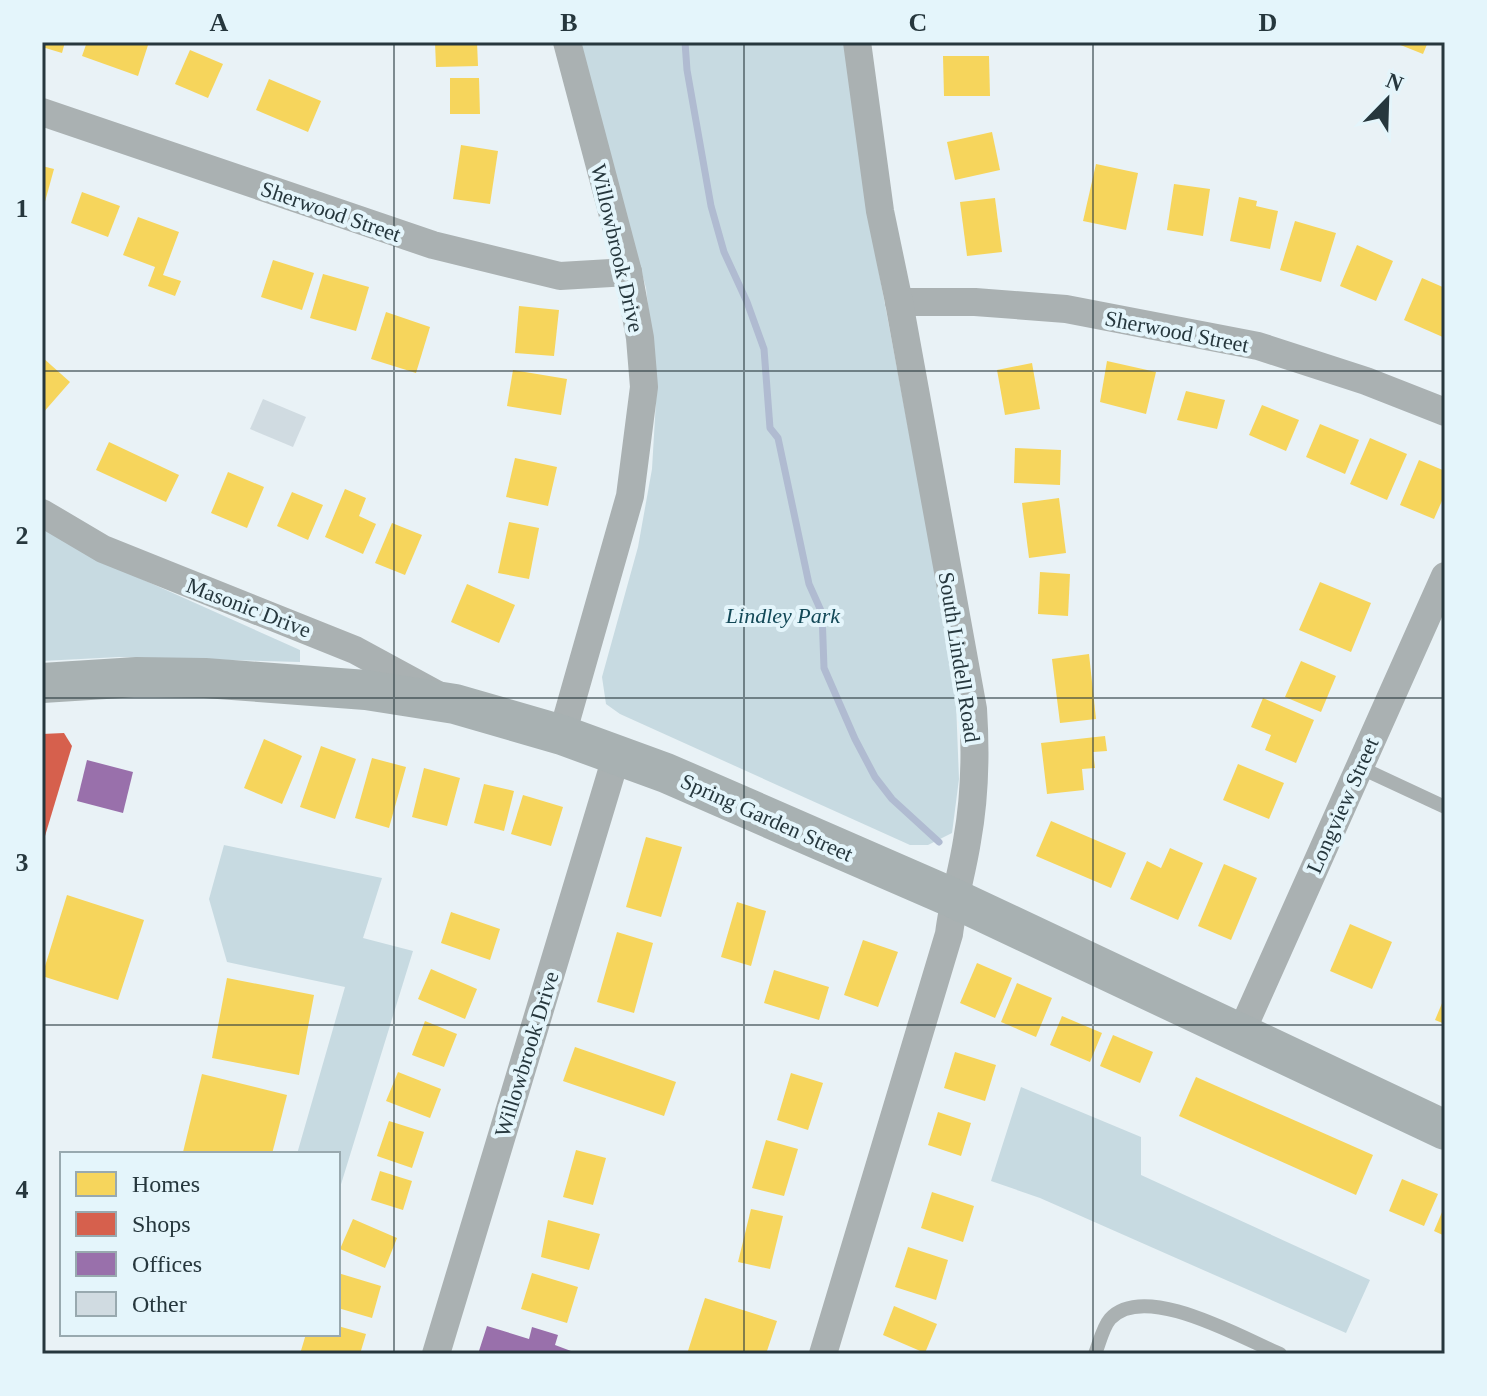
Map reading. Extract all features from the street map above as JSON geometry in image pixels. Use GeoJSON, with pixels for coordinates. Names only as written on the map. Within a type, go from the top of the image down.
{"type":"FeatureCollection","features":[{"type":"Feature","properties":{"kind":"main road","name":"Spring Garden Street"},"geometry":{"type":"LineString","coordinates":[[42,683],[137,677],[230,679],[366,690],[455,704],[562,735],[666,773],[953,898],[1445,1130]]}},
{"type":"Feature","properties":{"kind":"street","name":"Willowbrook Drive"},"geometry":{"type":"LineString","coordinates":[[562,735],[630,496],[644,387],[640,338],[628,272],[567,42]]}},
{"type":"Feature","properties":{"kind":"street","name":"South Lindell Road"},"geometry":{"type":"LineString","coordinates":[[823,1354],[949,934],[953,898],[967,842],[976,766],[973,709],[880,211],[857,42]]}},
{"type":"Feature","properties":{"kind":"street","name":"Sherwood Street"},"geometry":{"type":"LineString","coordinates":[[42,112],[433,245],[560,276],[628,272]]}},
{"type":"Feature","properties":{"kind":"street","name":"Sherwood Street"},"geometry":{"type":"LineString","coordinates":[[899,302],[937,301],[1066,309],[1243,343],[1366,381],[1445,412]]}},
{"type":"Feature","properties":{"kind":"street","name":"Masonic Drive"},"geometry":{"type":"LineString","coordinates":[[42,513],[103,549],[355,650],[455,704]]}},
{"type":"Feature","properties":{"kind":"street","name":"Longview Street"},"geometry":{"type":"LineString","coordinates":[[1240,1035],[1445,576]]}},
{"type":"Feature","properties":{"kind":"street","name":"Willowbrook Drive"},"geometry":{"type":"LineString","coordinates":[[436,1354],[617,754]]}},
{"type":"Feature","properties":{"kind":"lane"},"geometry":{"type":"LineString","coordinates":[[1359,767],[1445,807]]}},
{"type":"Feature","properties":{"kind":"lane"},"geometry":{"type":"LineString","coordinates":[[1095,1354],[1109,1319],[1133,1306],[1161,1306],[1280,1354]]}},
{"type":"Feature","properties":{"kind":"green space","name":"Lindley Park"},"geometry":{"type":"Polygon","coordinates":[[[579,42],[848,42],[874,246],[955,677],[959,779],[952,833],[928,845],[910,845],[620,714],[606,704],[602,677],[638,547],[652,469],[657,384],[646,288],[579,42]]]}},
{"type":"Feature","properties":{"kind":"green space"},"geometry":{"type":"Polygon","coordinates":[[[42,527],[99,560],[300,650],[300,662],[119,657],[42,661],[42,527]]]}},
{"type":"Feature","properties":{"kind":"green space"},"geometry":{"type":"Polygon","coordinates":[[[224,845],[382,878],[363,938],[413,951],[340,1188],[340,1152],[298,1152],[345,987],[227,962],[209,899],[224,845]]]}},
{"type":"Feature","properties":{"kind":"green space"},"geometry":{"type":"Polygon","coordinates":[[[1021,1087],[1141,1137],[1141,1175],[1370,1280],[1346,1333],[1040,1198],[991,1181],[1021,1087]]]}},
{"type":"Feature","properties":{"kind":"building: Homes"},"geometry":{"type":"Polygon","coordinates":[[[42,42],[65,42],[62,53],[42,47],[42,42]]]}},
{"type":"Feature","properties":{"kind":"building: Homes"},"geometry":{"type":"Polygon","coordinates":[[[87,42],[149,42],[138,76],[82,56],[87,42]]]}},
{"type":"Feature","properties":{"kind":"building: Homes"},"geometry":{"type":"Polygon","coordinates":[[[435,42],[477,42],[478,66],[436,67],[435,42]]]}},
{"type":"Feature","properties":{"kind":"building: Homes"},"geometry":{"type":"Polygon","coordinates":[[[1393,42],[1428,42],[1423,54],[1393,42]]]}},
{"type":"Feature","properties":{"kind":"building: Homes"},"geometry":{"type":"Polygon","coordinates":[[[190,50],[223,64],[208,98],[175,84],[190,50]]]}},
{"type":"Feature","properties":{"kind":"building: Homes"},"geometry":{"type":"Polygon","coordinates":[[[943,56],[989,56],[990,96],[944,96],[943,56]]]}},
{"type":"Feature","properties":{"kind":"building: Homes"},"geometry":{"type":"Polygon","coordinates":[[[450,78],[479,78],[480,114],[450,114],[450,78]]]}},
{"type":"Feature","properties":{"kind":"building: Homes"},"geometry":{"type":"Polygon","coordinates":[[[269,79],[321,101],[308,132],[256,110],[269,79]]]}},
{"type":"Feature","properties":{"kind":"building: Homes"},"geometry":{"type":"Polygon","coordinates":[[[992,132],[1000,170],[955,180],[947,142],[992,132]]]}},
{"type":"Feature","properties":{"kind":"building: Homes"},"geometry":{"type":"Polygon","coordinates":[[[461,145],[498,151],[490,204],[453,199],[461,145]]]}},
{"type":"Feature","properties":{"kind":"building: Homes"},"geometry":{"type":"Polygon","coordinates":[[[1096,164],[1138,173],[1126,230],[1083,221],[1096,164]]]}},
{"type":"Feature","properties":{"kind":"building: Homes"},"geometry":{"type":"Polygon","coordinates":[[[42,166],[54,169],[43,209],[42,209],[42,166]]]}},
{"type":"Feature","properties":{"kind":"building: Homes"},"geometry":{"type":"Polygon","coordinates":[[[1174,184],[1210,189],[1203,236],[1167,230],[1174,184]]]}},
{"type":"Feature","properties":{"kind":"building: Homes"},"geometry":{"type":"Polygon","coordinates":[[[82,192],[120,206],[108,237],[71,223],[82,192]]]}},
{"type":"Feature","properties":{"kind":"building: Homes"},"geometry":{"type":"Polygon","coordinates":[[[1239,197],[1257,201],[1256,206],[1278,211],[1270,249],[1230,241],[1239,197]]]}},
{"type":"Feature","properties":{"kind":"building: Homes"},"geometry":{"type":"Polygon","coordinates":[[[995,198],[1002,252],[967,256],[960,202],[995,198]]]}},
{"type":"Feature","properties":{"kind":"building: Homes"},"geometry":{"type":"Polygon","coordinates":[[[138,217],[179,232],[163,275],[181,281],[175,296],[148,286],[155,267],[123,255],[138,217]]]}},
{"type":"Feature","properties":{"kind":"building: Homes"},"geometry":{"type":"Polygon","coordinates":[[[1295,221],[1336,233],[1321,282],[1280,270],[1295,221]]]}},
{"type":"Feature","properties":{"kind":"building: Homes"},"geometry":{"type":"Polygon","coordinates":[[[1357,245],[1393,261],[1376,301],[1340,286],[1357,245]]]}},
{"type":"Feature","properties":{"kind":"building: Homes"},"geometry":{"type":"Polygon","coordinates":[[[273,260],[314,273],[302,310],[261,297],[273,260]]]}},
{"type":"Feature","properties":{"kind":"building: Homes"},"geometry":{"type":"Polygon","coordinates":[[[323,274],[369,287],[356,331],[310,318],[323,274]]]}},
{"type":"Feature","properties":{"kind":"building: Homes"},"geometry":{"type":"Polygon","coordinates":[[[1422,278],[1445,288],[1445,338],[1404,320],[1422,278]]]}},
{"type":"Feature","properties":{"kind":"building: Homes"},"geometry":{"type":"Polygon","coordinates":[[[519,306],[559,310],[554,356],[515,353],[519,306]]]}},
{"type":"Feature","properties":{"kind":"building: Homes"},"geometry":{"type":"Polygon","coordinates":[[[386,312],[430,327],[416,373],[371,359],[386,312]]]}},
{"type":"Feature","properties":{"kind":"building: Homes"},"geometry":{"type":"Polygon","coordinates":[[[42,357],[70,382],[42,414],[42,357]]]}},
{"type":"Feature","properties":{"kind":"building: Homes"},"geometry":{"type":"Polygon","coordinates":[[[1107,361],[1156,372],[1146,414],[1100,402],[1107,361]]]}},
{"type":"Feature","properties":{"kind":"building: Homes"},"geometry":{"type":"Polygon","coordinates":[[[1032,363],[1040,409],[1005,415],[997,370],[1032,363]]]}},
{"type":"Feature","properties":{"kind":"building: Homes"},"geometry":{"type":"Polygon","coordinates":[[[513,370],[567,379],[561,415],[507,406],[513,370]]]}},
{"type":"Feature","properties":{"kind":"building: Homes"},"geometry":{"type":"Polygon","coordinates":[[[1186,391],[1225,400],[1217,429],[1177,420],[1186,391]]]}},
{"type":"Feature","properties":{"kind":"building: Homes"},"geometry":{"type":"Polygon","coordinates":[[[1262,405],[1299,420],[1286,451],[1249,435],[1262,405]]]}},
{"type":"Feature","properties":{"kind":"building: Homes"},"geometry":{"type":"Polygon","coordinates":[[[1320,424],[1359,440],[1345,474],[1306,457],[1320,424]]]}},
{"type":"Feature","properties":{"kind":"building: Homes"},"geometry":{"type":"Polygon","coordinates":[[[1370,438],[1407,454],[1387,500],[1350,484],[1370,438]]]}},
{"type":"Feature","properties":{"kind":"building: Homes"},"geometry":{"type":"Polygon","coordinates":[[[109,442],[179,475],[166,502],[96,470],[109,442]]]}},
{"type":"Feature","properties":{"kind":"building: Homes"},"geometry":{"type":"Polygon","coordinates":[[[1015,448],[1061,450],[1060,485],[1014,483],[1015,448]]]}},
{"type":"Feature","properties":{"kind":"building: Homes"},"geometry":{"type":"Polygon","coordinates":[[[515,458],[557,467],[548,506],[506,497],[515,458]]]}},
{"type":"Feature","properties":{"kind":"building: Homes"},"geometry":{"type":"Polygon","coordinates":[[[1419,460],[1445,471],[1445,494],[1434,519],[1400,505],[1419,460]]]}},
{"type":"Feature","properties":{"kind":"building: Homes"},"geometry":{"type":"Polygon","coordinates":[[[228,472],[264,487],[247,528],[211,513],[228,472]]]}},
{"type":"Feature","properties":{"kind":"building: Homes"},"geometry":{"type":"Polygon","coordinates":[[[345,489],[366,498],[359,516],[376,524],[363,554],[325,537],[345,489]]]}},
{"type":"Feature","properties":{"kind":"building: Homes"},"geometry":{"type":"Polygon","coordinates":[[[292,492],[323,505],[308,540],[277,526],[292,492]]]}},
{"type":"Feature","properties":{"kind":"building: Homes"},"geometry":{"type":"Polygon","coordinates":[[[1059,498],[1066,553],[1029,558],[1022,503],[1059,498]]]}},
{"type":"Feature","properties":{"kind":"building: Homes"},"geometry":{"type":"Polygon","coordinates":[[[509,522],[539,528],[529,579],[498,573],[509,522]]]}},
{"type":"Feature","properties":{"kind":"building: Homes"},"geometry":{"type":"Polygon","coordinates":[[[392,523],[422,535],[405,575],[375,563],[392,523]]]}},
{"type":"Feature","properties":{"kind":"building: Homes"},"geometry":{"type":"Polygon","coordinates":[[[1040,572],[1070,574],[1068,616],[1038,614],[1040,572]]]}},
{"type":"Feature","properties":{"kind":"building: Homes"},"geometry":{"type":"Polygon","coordinates":[[[1320,582],[1371,603],[1351,652],[1299,630],[1320,582]]]}},
{"type":"Feature","properties":{"kind":"building: Homes"},"geometry":{"type":"Polygon","coordinates":[[[467,584],[515,605],[499,643],[451,622],[467,584]]]}},
{"type":"Feature","properties":{"kind":"building: Homes"},"geometry":{"type":"Polygon","coordinates":[[[1089,654],[1096,719],[1060,723],[1052,659],[1089,654]]]}},
{"type":"Feature","properties":{"kind":"building: Homes"},"geometry":{"type":"Polygon","coordinates":[[[1301,661],[1336,676],[1321,712],[1285,697],[1301,661]]]}},
{"type":"Feature","properties":{"kind":"building: Homes"},"geometry":{"type":"Polygon","coordinates":[[[1263,698],[1314,720],[1296,763],[1265,750],[1271,735],[1251,727],[1263,698]]]}},
{"type":"Feature","properties":{"kind":"building: Homes"},"geometry":{"type":"Polygon","coordinates":[[[1105,736],[1107,751],[1093,752],[1095,768],[1082,769],[1084,790],[1047,794],[1041,743],[1105,736]]]}},
{"type":"Feature","properties":{"kind":"building: Homes"},"geometry":{"type":"Polygon","coordinates":[[[264,739],[302,756],[282,804],[244,788],[264,739]]]}},
{"type":"Feature","properties":{"kind":"building: Homes"},"geometry":{"type":"Polygon","coordinates":[[[321,746],[356,759],[335,819],[300,807],[321,746]]]}},
{"type":"Feature","properties":{"kind":"building: Homes"},"geometry":{"type":"Polygon","coordinates":[[[372,758],[406,767],[389,828],[355,818],[372,758]]]}},
{"type":"Feature","properties":{"kind":"building: Homes"},"geometry":{"type":"Polygon","coordinates":[[[1238,764],[1284,783],[1269,819],[1223,800],[1238,764]]]}},
{"type":"Feature","properties":{"kind":"building: Homes"},"geometry":{"type":"Polygon","coordinates":[[[424,768],[460,778],[447,826],[412,817],[424,768]]]}},
{"type":"Feature","properties":{"kind":"building: Homes"},"geometry":{"type":"Polygon","coordinates":[[[484,784],[514,791],[504,831],[474,823],[484,784]]]}},
{"type":"Feature","properties":{"kind":"building: Homes"},"geometry":{"type":"Polygon","coordinates":[[[523,795],[563,807],[551,846],[511,834],[523,795]]]}},
{"type":"Feature","properties":{"kind":"building: Homes"},"geometry":{"type":"Polygon","coordinates":[[[1051,821],[1126,853],[1111,888],[1036,856],[1051,821]]]}},
{"type":"Feature","properties":{"kind":"building: Homes"},"geometry":{"type":"Polygon","coordinates":[[[646,837],[682,847],[661,917],[626,907],[646,837]]]}},
{"type":"Feature","properties":{"kind":"building: Homes"},"geometry":{"type":"Polygon","coordinates":[[[1170,848],[1203,863],[1178,920],[1130,899],[1147,861],[1161,868],[1170,848]]]}},
{"type":"Feature","properties":{"kind":"building: Homes"},"geometry":{"type":"Polygon","coordinates":[[[1224,864],[1257,878],[1231,940],[1198,926],[1224,864]]]}},
{"type":"Feature","properties":{"kind":"building: Homes"},"geometry":{"type":"Polygon","coordinates":[[[67,895],[144,920],[118,1000],[42,976],[67,895]]]}},
{"type":"Feature","properties":{"kind":"building: Homes"},"geometry":{"type":"Polygon","coordinates":[[[737,902],[766,911],[751,966],[721,957],[737,902]]]}},
{"type":"Feature","properties":{"kind":"building: Homes"},"geometry":{"type":"Polygon","coordinates":[[[451,912],[500,929],[490,960],[441,943],[451,912]]]}},
{"type":"Feature","properties":{"kind":"building: Homes"},"geometry":{"type":"Polygon","coordinates":[[[1350,924],[1392,942],[1372,989],[1330,971],[1350,924]]]}},
{"type":"Feature","properties":{"kind":"building: Homes"},"geometry":{"type":"Polygon","coordinates":[[[617,932],[653,943],[634,1013],[597,1002],[617,932]]]}},
{"type":"Feature","properties":{"kind":"building: Homes"},"geometry":{"type":"Polygon","coordinates":[[[863,940],[898,952],[878,1007],[844,995],[863,940]]]}},
{"type":"Feature","properties":{"kind":"building: Homes"},"geometry":{"type":"Polygon","coordinates":[[[977,963],[1012,978],[995,1018],[960,1003],[977,963]]]}},
{"type":"Feature","properties":{"kind":"building: Homes"},"geometry":{"type":"Polygon","coordinates":[[[431,969],[477,989],[465,1019],[418,999],[431,969]]]}},
{"type":"Feature","properties":{"kind":"building: Homes"},"geometry":{"type":"Polygon","coordinates":[[[774,970],[829,987],[819,1020],[764,1003],[774,970]]]}},
{"type":"Feature","properties":{"kind":"building: Homes"},"geometry":{"type":"Polygon","coordinates":[[[227,978],[314,995],[299,1075],[212,1058],[227,978]]]}},
{"type":"Feature","properties":{"kind":"building: Homes"},"geometry":{"type":"Polygon","coordinates":[[[1017,983],[1052,998],[1036,1037],[1001,1022],[1017,983]]]}},
{"type":"Feature","properties":{"kind":"building: Homes"},"geometry":{"type":"Polygon","coordinates":[[[1445,996],[1445,1024],[1435,1020],[1445,996]]]}},
{"type":"Feature","properties":{"kind":"building: Homes"},"geometry":{"type":"Polygon","coordinates":[[[1062,1016],[1102,1033],[1090,1062],[1050,1045],[1062,1016]]]}},
{"type":"Feature","properties":{"kind":"building: Homes"},"geometry":{"type":"Polygon","coordinates":[[[425,1021],[457,1034],[444,1067],[412,1055],[425,1021]]]}},
{"type":"Feature","properties":{"kind":"building: Homes"},"geometry":{"type":"Polygon","coordinates":[[[1113,1035],[1153,1052],[1140,1083],[1100,1066],[1113,1035]]]}},
{"type":"Feature","properties":{"kind":"building: Homes"},"geometry":{"type":"Polygon","coordinates":[[[575,1047],[676,1082],[664,1116],[563,1081],[575,1047]]]}},
{"type":"Feature","properties":{"kind":"building: Homes"},"geometry":{"type":"Polygon","coordinates":[[[955,1052],[996,1065],[985,1101],[944,1088],[955,1052]]]}},
{"type":"Feature","properties":{"kind":"building: Homes"},"geometry":{"type":"Polygon","coordinates":[[[398,1072],[441,1089],[430,1118],[386,1101],[398,1072]]]}},
{"type":"Feature","properties":{"kind":"building: Homes"},"geometry":{"type":"Polygon","coordinates":[[[791,1073],[823,1083],[808,1130],[777,1120],[791,1073]]]}},
{"type":"Feature","properties":{"kind":"building: Homes"},"geometry":{"type":"Polygon","coordinates":[[[202,1074],[287,1095],[273,1152],[183,1152],[202,1074]]]}},
{"type":"Feature","properties":{"kind":"building: Homes"},"geometry":{"type":"Polygon","coordinates":[[[1196,1077],[1373,1155],[1356,1195],[1179,1116],[1196,1077]]]}},
{"type":"Feature","properties":{"kind":"building: Homes"},"geometry":{"type":"Polygon","coordinates":[[[938,1112],[971,1123],[961,1156],[928,1145],[938,1112]]]}},
{"type":"Feature","properties":{"kind":"building: Homes"},"geometry":{"type":"Polygon","coordinates":[[[389,1121],[424,1132],[412,1168],[377,1156],[389,1121]]]}},
{"type":"Feature","properties":{"kind":"building: Homes"},"geometry":{"type":"Polygon","coordinates":[[[766,1140],[798,1149],[784,1196],[752,1188],[766,1140]]]}},
{"type":"Feature","properties":{"kind":"building: Homes"},"geometry":{"type":"Polygon","coordinates":[[[576,1150],[606,1158],[593,1205],[563,1197],[576,1150]]]}},
{"type":"Feature","properties":{"kind":"building: Homes"},"geometry":{"type":"Polygon","coordinates":[[[380,1171],[412,1181],[403,1210],[371,1200],[380,1171]]]}},
{"type":"Feature","properties":{"kind":"building: Homes"},"geometry":{"type":"Polygon","coordinates":[[[1402,1179],[1438,1194],[1424,1226],[1389,1211],[1402,1179]]]}},
{"type":"Feature","properties":{"kind":"building: Homes"},"geometry":{"type":"Polygon","coordinates":[[[932,1192],[974,1206],[963,1242],[921,1228],[932,1192]]]}},
{"type":"Feature","properties":{"kind":"building: Homes"},"geometry":{"type":"Polygon","coordinates":[[[1445,1205],[1445,1236],[1434,1231],[1445,1205]]]}},
{"type":"Feature","properties":{"kind":"building: Homes"},"geometry":{"type":"Polygon","coordinates":[[[751,1209],[783,1216],[770,1269],[738,1262],[751,1209]]]}},
{"type":"Feature","properties":{"kind":"building: Homes"},"geometry":{"type":"Polygon","coordinates":[[[353,1219],[397,1238],[385,1268],[340,1249],[353,1219]]]}},
{"type":"Feature","properties":{"kind":"building: Homes"},"geometry":{"type":"Polygon","coordinates":[[[548,1220],[600,1234],[589,1270],[541,1257],[548,1220]]]}},
{"type":"Feature","properties":{"kind":"building: Homes"},"geometry":{"type":"Polygon","coordinates":[[[908,1247],[948,1260],[936,1300],[895,1287],[908,1247]]]}},
{"type":"Feature","properties":{"kind":"building: Homes"},"geometry":{"type":"Polygon","coordinates":[[[532,1273],[578,1287],[567,1323],[521,1309],[532,1273]]]}},
{"type":"Feature","properties":{"kind":"building: Homes"},"geometry":{"type":"Polygon","coordinates":[[[340,1274],[381,1286],[372,1318],[340,1309],[340,1274]]]}},
{"type":"Feature","properties":{"kind":"building: Homes"},"geometry":{"type":"Polygon","coordinates":[[[705,1298],[777,1321],[766,1354],[687,1354],[705,1298]]]}},
{"type":"Feature","properties":{"kind":"building: Homes"},"geometry":{"type":"Polygon","coordinates":[[[894,1306],[937,1324],[925,1353],[883,1335],[894,1306]]]}},
{"type":"Feature","properties":{"kind":"building: Homes"},"geometry":{"type":"Polygon","coordinates":[[[340,1327],[366,1334],[360,1354],[300,1354],[305,1336],[340,1336],[340,1327]]]}},
{"type":"Feature","properties":{"kind":"building: Shops"},"geometry":{"type":"Polygon","coordinates":[[[64,733],[72,746],[42,846],[42,734],[64,733]]]}},
{"type":"Feature","properties":{"kind":"building: Offices"},"geometry":{"type":"Polygon","coordinates":[[[87,760],[133,772],[123,813],[77,801],[87,760]]]}},
{"type":"Feature","properties":{"kind":"building: Offices"},"geometry":{"type":"Polygon","coordinates":[[[487,1326],[529,1339],[532,1327],[558,1335],[555,1345],[579,1354],[478,1354],[487,1326]]]}},
{"type":"Feature","properties":{"kind":"building: Other"},"geometry":{"type":"Polygon","coordinates":[[[263,399],[306,417],[293,447],[250,429],[263,399]]]}},
{"type":"Feature","properties":{"kind":"waterway"},"geometry":{"type":"LineString","coordinates":[[685,42],[687,70],[711,206],[724,252],[764,349],[770,428],[778,438],[809,584],[822,613],[824,668],[875,777],[892,799],[939,842]]}}]}
